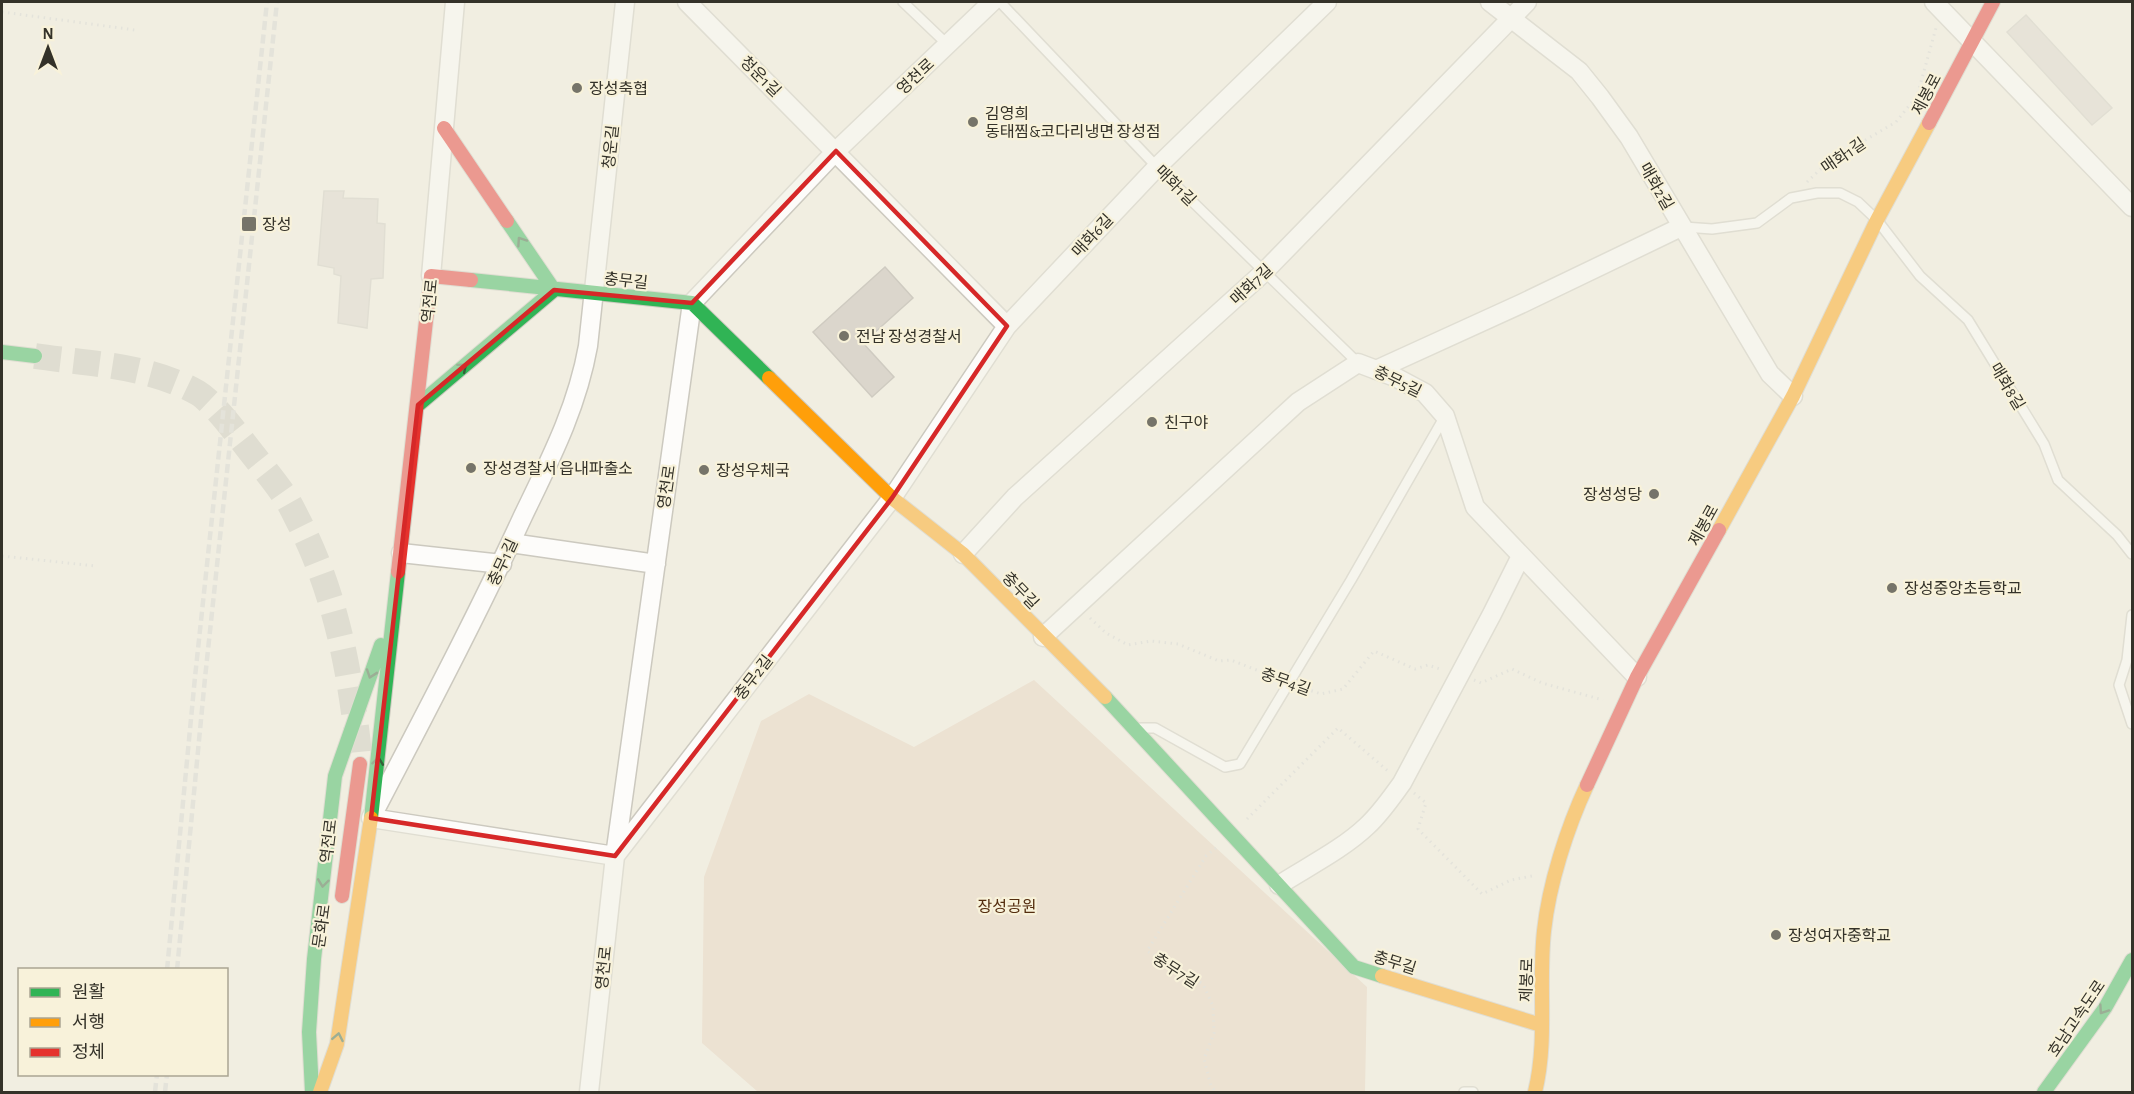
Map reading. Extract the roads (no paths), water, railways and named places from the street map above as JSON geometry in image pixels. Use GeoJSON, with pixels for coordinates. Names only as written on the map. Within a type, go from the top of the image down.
{"type":"FeatureCollection","features":[{"type":"Feature","properties":{"kind":"main road","name":"제봉로"},"geometry":{"type":"LineString","coordinates":[[1535,1092],[1543,1048],[1541,1025],[1544,931],[1555,872],[1584,791],[1637,677],[1793,396],[1877,220],[1993,2]]}},
{"type":"Feature","properties":{"kind":"main road"},"geometry":{"type":"LineString","coordinates":[[418,405],[554,290],[444,128]]}},
{"type":"Feature","properties":{"kind":"main road","name":"충무길"},"geometry":{"type":"LineString","coordinates":[[431,276],[692,303],[892,498],[963,554],[1135,729],[1354,967],[1541,1025]]}},
{"type":"Feature","properties":{"kind":"main road","name":"역전로"},"geometry":{"type":"LineString","coordinates":[[316,1092],[338,1044],[371,818],[431,276]]}},
{"type":"Feature","properties":{"kind":"main road"},"geometry":{"type":"LineString","coordinates":[[2,352],[35,357]]}},
{"type":"Feature","properties":{"kind":"main road","name":"역전로"},"geometry":{"type":"LineString","coordinates":[[316,1092],[309,1032],[314,959],[335,776],[397,599]]}},
{"type":"Feature","properties":{"kind":"main road","name":"문화로"},"geometry":{"type":"LineString","coordinates":[[341,905],[360,764]]}},
{"type":"Feature","properties":{"kind":"main road","name":"호남고속도로"},"geometry":{"type":"LineString","coordinates":[[2044,1092],[2105,1008],[2133,960]]}},
{"type":"Feature","properties":{"kind":"main road"},"geometry":{"type":"LineString","coordinates":[[316,1092],[323,1034]]}},
{"type":"Feature","properties":{"kind":"street","name":"역전로"},"geometry":{"type":"LineString","coordinates":[[431,276],[455,2]]}},
{"type":"Feature","properties":{"kind":"street","name":"청운길"},"geometry":{"type":"LineString","coordinates":[[594,293],[625,2]]}},
{"type":"Feature","properties":{"kind":"street","name":"청운1길"},"geometry":{"type":"LineString","coordinates":[[687,2],[1006,326]]}},
{"type":"Feature","properties":{"kind":"street","name":"영천로"},"geometry":{"type":"LineString","coordinates":[[589,1092],[615,856],[692,303],[836,151],[992,2]]}},
{"type":"Feature","properties":{"kind":"street","name":"매화6길"},"geometry":{"type":"LineString","coordinates":[[892,498],[1006,326],[1157,167],[1328,2]]}},
{"type":"Feature","properties":{"kind":"street","name":"매화2길"},"geometry":{"type":"LineString","coordinates":[[1490,2],[1579,71],[1600,97],[1629,137],[1770,374],[1793,396]]}},
{"type":"Feature","properties":{"kind":"street","name":"매화7길"},"geometry":{"type":"LineString","coordinates":[[963,554],[1015,497],[1264,272],[1527,2]]}},
{"type":"Feature","properties":{"kind":"street"},"geometry":{"type":"LineString","coordinates":[[1937,5],[2133,207]]}},
{"type":"Feature","properties":{"kind":"street"},"geometry":{"type":"LineString","coordinates":[[1376,370],[1681,227]]}},
{"type":"Feature","properties":{"kind":"street","name":"충무1길"},"geometry":{"type":"LineString","coordinates":[[371,818],[502,564],[573,408],[582,378],[594,293]]}},
{"type":"Feature","properties":{"kind":"street","name":"충무5길"},"geometry":{"type":"LineString","coordinates":[[1043,637],[1298,402],[1358,363],[1425,393],[1445,416],[1475,507],[1637,677]]}},
{"type":"Feature","properties":{"kind":"street","name":"충무2길"},"geometry":{"type":"LineString","coordinates":[[615,856],[892,498]]}},
{"type":"Feature","properties":{"kind":"street"},"geometry":{"type":"LineString","coordinates":[[511,543],[656,564]]}},
{"type":"Feature","properties":{"kind":"street"},"geometry":{"type":"LineString","coordinates":[[401,553],[502,564]]}},
{"type":"Feature","properties":{"kind":"street"},"geometry":{"type":"LineString","coordinates":[[1279,885],[1366,828],[1387,805],[1402,783],[1460,676],[1521,556]]}},
{"type":"Feature","properties":{"kind":"street"},"geometry":{"type":"LineString","coordinates":[[371,818],[615,856]]}},
{"type":"Feature","properties":{"kind":"lane"},"geometry":{"type":"LineString","coordinates":[[903,2],[948,45]]}},
{"type":"Feature","properties":{"kind":"lane","name":"매화1길"},"geometry":{"type":"LineString","coordinates":[[1000,2],[1157,167],[1358,363]]}},
{"type":"Feature","properties":{"kind":"lane","name":"매화8길"},"geometry":{"type":"LineString","coordinates":[[1681,227],[1712,229],[1757,223],[1791,198],[1817,193],[1840,193],[1858,202],[1877,220],[1920,276],[1968,320],[2044,444],[2058,480],[2117,535],[2133,554]]}},
{"type":"Feature","properties":{"kind":"lane"},"geometry":{"type":"LineString","coordinates":[[1135,729],[1155,728],[1225,767],[1240,764],[1445,416]]}},
{"type":"Feature","properties":{"kind":"lane"},"geometry":{"type":"LineString","coordinates":[[2133,615],[2127,660],[2119,685],[2133,724]]}},
{"type":"Feature","properties":{"kind":"lane"},"geometry":{"type":"LineString","coordinates":[[1464,1092],[1473,1092]]}},
{"type":"Feature","properties":{"kind":"tunnel"},"geometry":{"type":"LineString","coordinates":[[35,356],[119,367],[160,377],[204,397],[231,426],[286,498],[314,554],[334,612],[348,672],[360,764]]}},
{"type":"Feature","properties":{"kind":"railway"},"geometry":{"type":"LineString","coordinates":[[167,968],[195,677],[267,2]]}},
{"type":"Feature","properties":{"kind":"railway"},"geometry":{"type":"LineString","coordinates":[[177,968],[205,678],[277,2]]}},
{"type":"Feature","properties":{"kind":"railway"},"geometry":{"type":"LineString","coordinates":[[155,1092],[157,1076]]}},
{"type":"Feature","properties":{"kind":"railway"},"geometry":{"type":"LineString","coordinates":[[165,1092],[167,1076]]}},
{"type":"Feature","properties":{"kind":"place","name":"장성축협"},"geometry":{"type":"Point","coordinates":[577,88]}},
{"type":"Feature","properties":{"kind":"place","name":"김영희 동태찜&코다리냉면 장성점"},"geometry":{"type":"Point","coordinates":[973,122]}},
{"type":"Feature","properties":{"kind":"place","name":"장성"},"geometry":{"type":"Point","coordinates":[249,224]}},
{"type":"Feature","properties":{"kind":"place","name":"전남 장성경찰서"},"geometry":{"type":"Point","coordinates":[844,336]}},
{"type":"Feature","properties":{"kind":"place","name":"친구야"},"geometry":{"type":"Point","coordinates":[1152,422]}},
{"type":"Feature","properties":{"kind":"place","name":"장성경찰서 읍내파출소"},"geometry":{"type":"Point","coordinates":[471,468]}},
{"type":"Feature","properties":{"kind":"place","name":"장성우체국"},"geometry":{"type":"Point","coordinates":[704,470]}},
{"type":"Feature","properties":{"kind":"place","name":"장성성당"},"geometry":{"type":"Point","coordinates":[1654,494]}},
{"type":"Feature","properties":{"kind":"place","name":"장성중앙초등학교"},"geometry":{"type":"Point","coordinates":[1892,588]}},
{"type":"Feature","properties":{"kind":"place","name":"장성여자중학교"},"geometry":{"type":"Point","coordinates":[1776,935]}},
{"type":"Feature","properties":{"kind":"park label","name":"장성공원"},"geometry":{"type":"Point","coordinates":[1007,906]}}]}
